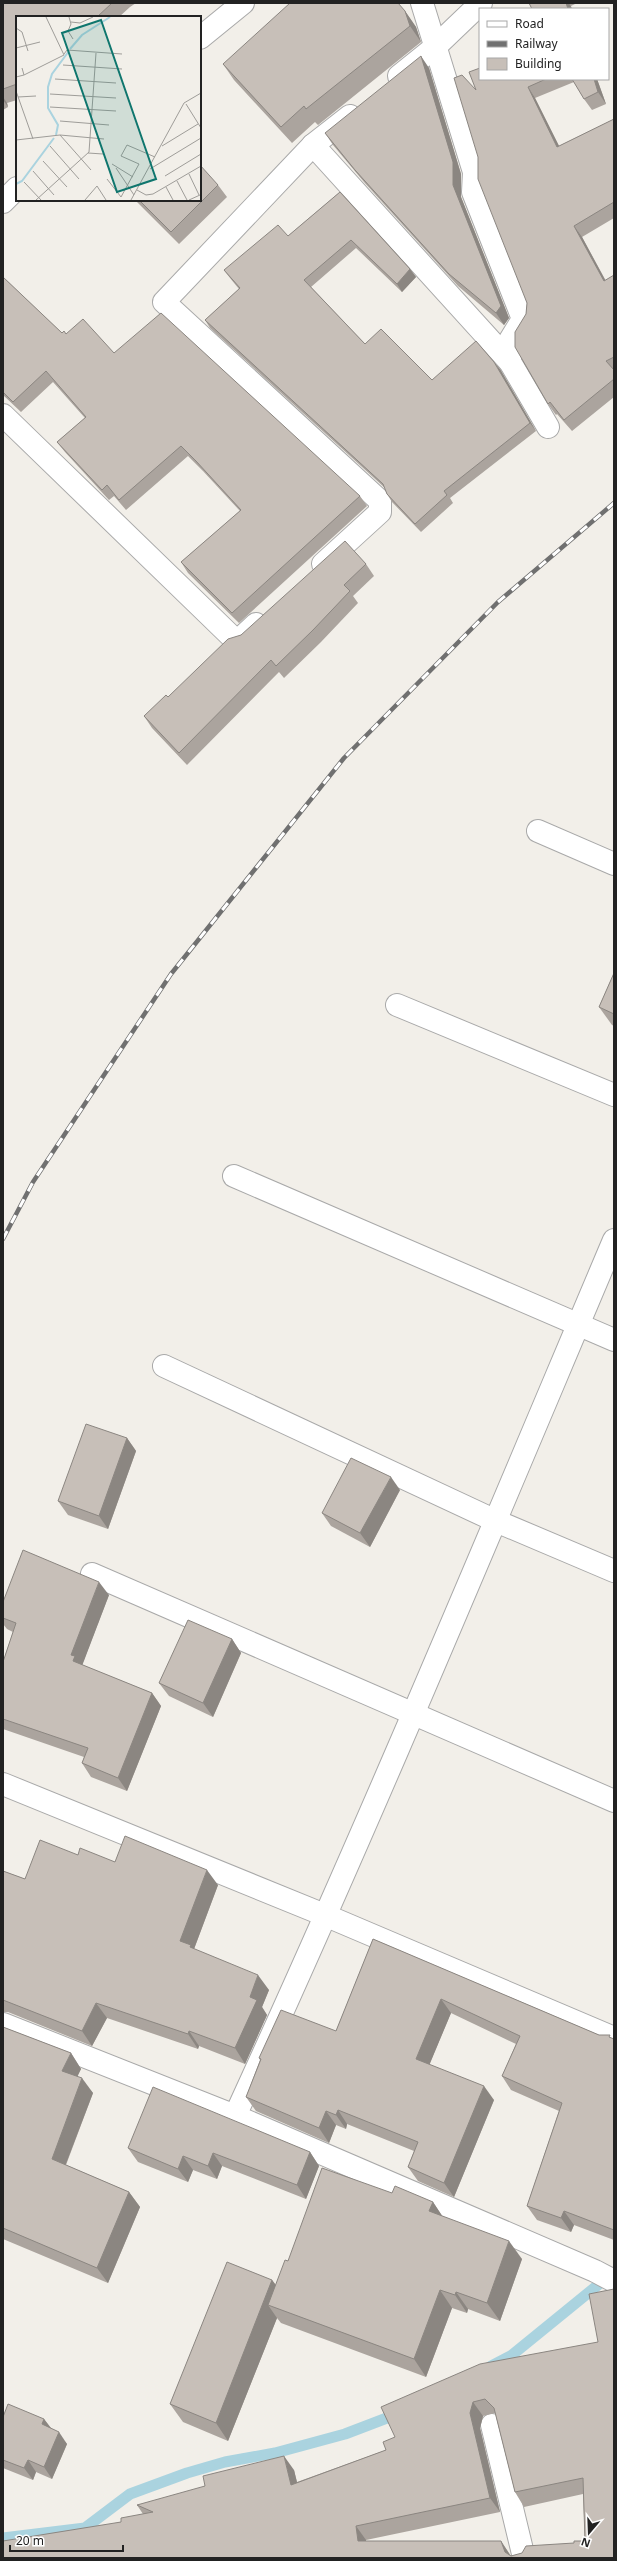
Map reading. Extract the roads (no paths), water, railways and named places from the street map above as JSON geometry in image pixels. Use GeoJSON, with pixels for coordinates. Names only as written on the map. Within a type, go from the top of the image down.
{"type":"FeatureCollection","features":[{"type":"Feature","properties":{"kind":"street"},"geometry":{"type":"LineString","coordinates":[[201,37],[243,3]]}},
{"type":"Feature","properties":{"kind":"street"},"geometry":{"type":"LineString","coordinates":[[422,3],[474,172],[473,192],[522,319],[510,340],[510,362]]}},
{"type":"Feature","properties":{"kind":"street"},"geometry":{"type":"LineString","coordinates":[[307,578],[380,512],[380,501],[164,302],[313,145],[435,47],[481,3]]}},
{"type":"Feature","properties":{"kind":"street"},"geometry":{"type":"LineString","coordinates":[[313,145],[510,362],[548,427]]}},
{"type":"Feature","properties":{"kind":"street"},"geometry":{"type":"LineString","coordinates":[[3,179],[16,176]]}},
{"type":"Feature","properties":{"kind":"street"},"geometry":{"type":"LineString","coordinates":[[3,202],[16,189]]}},
{"type":"Feature","properties":{"kind":"street"},"geometry":{"type":"LineString","coordinates":[[3,415],[233,638],[241,638],[274,608]]}},
{"type":"Feature","properties":{"kind":"street"},"geometry":{"type":"LineString","coordinates":[[538,831],[614,864]]}},
{"type":"Feature","properties":{"kind":"street"},"geometry":{"type":"LineString","coordinates":[[397,1005],[614,1095]]}},
{"type":"Feature","properties":{"kind":"street"},"geometry":{"type":"LineString","coordinates":[[234,1176],[614,1340]]}},
{"type":"Feature","properties":{"kind":"street"},"geometry":{"type":"LineString","coordinates":[[235,2116],[327,1916],[414,1715],[614,1240]]}},
{"type":"Feature","properties":{"kind":"street"},"geometry":{"type":"LineString","coordinates":[[164,1366],[496,1521],[614,1571]]}},
{"type":"Feature","properties":{"kind":"street"},"geometry":{"type":"LineString","coordinates":[[92,1574],[614,1801]]}},
{"type":"Feature","properties":{"kind":"street"},"geometry":{"type":"LineString","coordinates":[[3,1784],[327,1916],[614,2038]]}},
{"type":"Feature","properties":{"kind":"street"},"geometry":{"type":"LineString","coordinates":[[3,2024],[235,2116],[595,2271],[614,2281]]}},
{"type":"Feature","properties":{"kind":"street"},"geometry":{"type":"LineString","coordinates":[[492,2425],[524,2558]]}},
{"type":"Feature","properties":{"kind":"waterway"},"geometry":{"type":"LineString","coordinates":[[491,2366],[512,2355],[609,2276]]}},
{"type":"Feature","properties":{"kind":"waterway"},"geometry":{"type":"LineString","coordinates":[[3,2538],[85,2528],[130,2494],[187,2473],[225,2462],[275,2453],[345,2434],[400,2413]]}},
{"type":"Feature","properties":{"kind":"railway"},"geometry":{"type":"LineString","coordinates":[[3,1239],[33,1182],[171,974],[344,758],[498,602],[614,503]]}}]}
